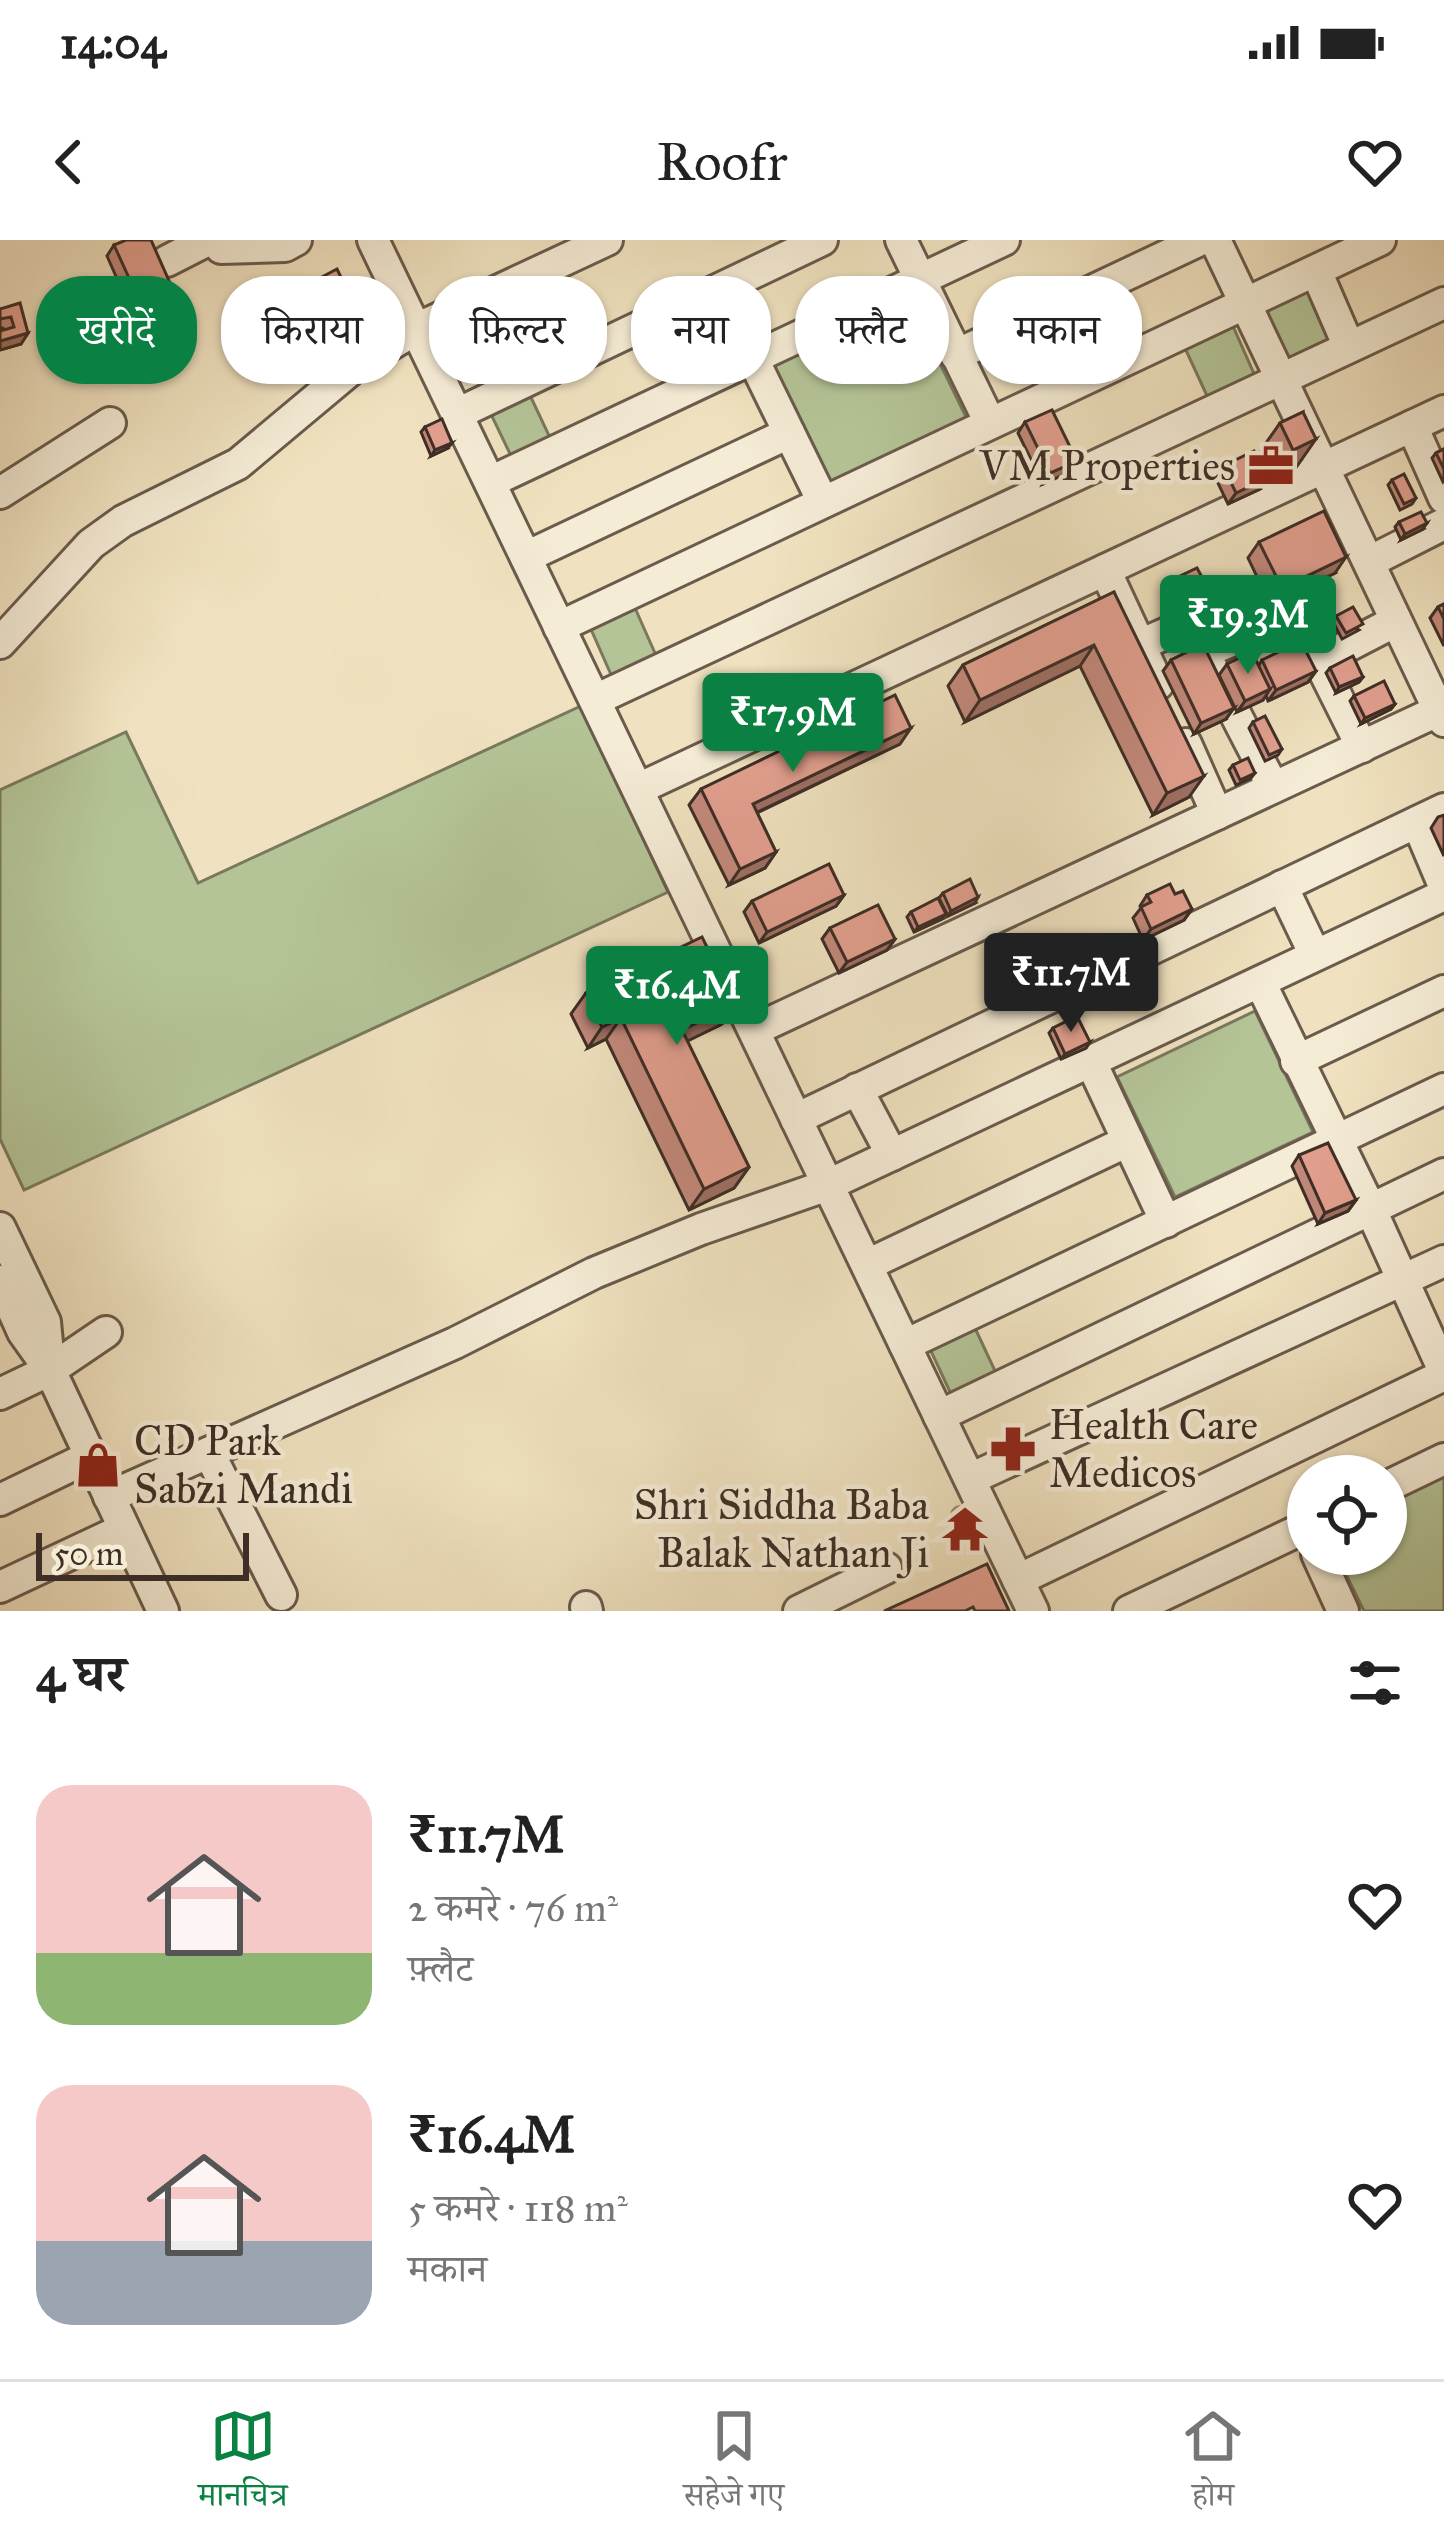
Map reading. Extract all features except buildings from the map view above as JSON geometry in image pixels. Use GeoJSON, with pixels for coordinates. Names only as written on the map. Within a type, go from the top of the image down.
{"type":"FeatureCollection","features":[{"type":"Feature","properties":{"kind":"street"},"geometry":{"type":"LineString","coordinates":[[167,261],[208,240]]}},
{"type":"Feature","properties":{"kind":"street"},"geometry":{"type":"LineString","coordinates":[[219,240],[221,248],[285,246],[296,240]]}},
{"type":"Feature","properties":{"kind":"street"},"geometry":{"type":"LineString","coordinates":[[0,643],[91,544],[123,521],[238,464],[354,368],[416,329],[607,240]]}},
{"type":"Feature","properties":{"kind":"street"},"geometry":{"type":"LineString","coordinates":[[457,414],[822,240]]}},
{"type":"Feature","properties":{"kind":"street"},"geometry":{"type":"LineString","coordinates":[[901,240],[918,276]]}},
{"type":"Feature","properties":{"kind":"street"},"geometry":{"type":"LineString","coordinates":[[928,276],[1004,240]]}},
{"type":"Feature","properties":{"kind":"street"},"geometry":{"type":"LineString","coordinates":[[956,355],[1200,240]]}},
{"type":"Feature","properties":{"kind":"street"},"geometry":{"type":"LineString","coordinates":[[754,1030],[1272,785],[1442,713],[1215,240]]}},
{"type":"Feature","properties":{"kind":"street"},"geometry":{"type":"LineString","coordinates":[[560,627],[1380,240]]}},
{"type":"Feature","properties":{"kind":"street"},"geometry":{"type":"LineString","coordinates":[[383,243],[416,329],[1033,1611]]}},
{"type":"Feature","properties":{"kind":"street"},"geometry":{"type":"LineString","coordinates":[[1316,271],[1349,347]]}},
{"type":"Feature","properties":{"kind":"street"},"geometry":{"type":"LineString","coordinates":[[595,700],[1444,303]]}},
{"type":"Feature","properties":{"kind":"street"},"geometry":{"type":"LineString","coordinates":[[949,340],[989,423]]}},
{"type":"Feature","properties":{"kind":"street"},"geometry":{"type":"LineString","coordinates":[[490,482],[697,384]]}},
{"type":"Feature","properties":{"kind":"street"},"geometry":{"type":"LineString","coordinates":[[765,384],[823,502]]}},
{"type":"Feature","properties":{"kind":"street"},"geometry":{"type":"LineString","coordinates":[[638,789],[1444,411]]}},
{"type":"Feature","properties":{"kind":"street"},"geometry":{"type":"LineString","coordinates":[[0,493],[110,423]]}},
{"type":"Feature","properties":{"kind":"street"},"geometry":{"type":"LineString","coordinates":[[1412,426],[1444,498]]}},
{"type":"Feature","properties":{"kind":"street"},"geometry":{"type":"LineString","coordinates":[[526,557],[789,433]]}},
{"type":"Feature","properties":{"kind":"street"},"geometry":{"type":"LineString","coordinates":[[1369,562],[1444,524]]}},
{"type":"Feature","properties":{"kind":"street"},"geometry":{"type":"LineString","coordinates":[[1105,570],[1217,814]]}},
{"type":"Feature","properties":{"kind":"street"},"geometry":{"type":"LineString","coordinates":[[1204,652],[1293,619],[1300,623],[1362,747]]}},
{"type":"Feature","properties":{"kind":"street"},"geometry":{"type":"LineString","coordinates":[[1319,661],[1396,621]]}},
{"type":"Feature","properties":{"kind":"street"},"geometry":{"type":"LineString","coordinates":[[1140,645],[1187,626],[1272,785]]}},
{"type":"Feature","properties":{"kind":"street"},"geometry":{"type":"LineString","coordinates":[[109,1497],[455,1342],[594,1273],[828,1185],[1444,890],[1430,815],[796,1119]]}},
{"type":"Feature","properties":{"kind":"street"},"geometry":{"type":"LineString","coordinates":[[1282,886],[1316,955]]}},
{"type":"Feature","properties":{"kind":"street"},"geometry":{"type":"LineString","coordinates":[[1018,1580],[1444,1373],[1260,982]]}},
{"type":"Feature","properties":{"kind":"street"},"geometry":{"type":"LineString","coordinates":[[1295,1061],[1444,991]]}},
{"type":"Feature","properties":{"kind":"street"},"geometry":{"type":"LineString","coordinates":[[1090,1062],[1166,1222]]}},
{"type":"Feature","properties":{"kind":"street"},"geometry":{"type":"LineString","coordinates":[[857,1089],[892,1155]]}},
{"type":"Feature","properties":{"kind":"street"},"geometry":{"type":"LineString","coordinates":[[905,1345],[1444,1089]]}},
{"type":"Feature","properties":{"kind":"street"},"geometry":{"type":"LineString","coordinates":[[867,1265],[1128,1141]]}},
{"type":"Feature","properties":{"kind":"street"},"geometry":{"type":"LineString","coordinates":[[940,1416],[1444,1174]]}},
{"type":"Feature","properties":{"kind":"street"},"geometry":{"type":"LineString","coordinates":[[0,1228],[45,1322],[50,1370]]}},
{"type":"Feature","properties":{"kind":"street"},"geometry":{"type":"LineString","coordinates":[[970,1479],[1444,1261]]}},
{"type":"Feature","properties":{"kind":"street"},"geometry":{"type":"LineString","coordinates":[[0,1281],[23,1332],[50,1370],[160,1610]]}},
{"type":"Feature","properties":{"kind":"street"},"geometry":{"type":"LineString","coordinates":[[0,1394],[50,1370],[106,1332]]}},
{"type":"Feature","properties":{"kind":"street"},"geometry":{"type":"LineString","coordinates":[[208,1453],[281,1595]]}},
{"type":"Feature","properties":{"kind":"street"},"geometry":{"type":"LineString","coordinates":[[0,1500],[89,1457]]}},
{"type":"Feature","properties":{"kind":"street"},"geometry":{"type":"LineString","coordinates":[[1407,1477],[1444,1459]]}},
{"type":"Feature","properties":{"kind":"street"},"geometry":{"type":"LineString","coordinates":[[0,1587],[124,1528]]}},
{"type":"Feature","properties":{"kind":"street"},"geometry":{"type":"LineString","coordinates":[[1129,1611],[1287,1544]]}},
{"type":"Feature","properties":{"kind":"street"},"geometry":{"type":"LineString","coordinates":[[799,1611],[886,1568]]}},
{"type":"Feature","properties":{"kind":"street"},"geometry":{"type":"LineString","coordinates":[[1322,1575],[1332,1607]]}},
{"type":"Feature","properties":{"kind":"green space"},"geometry":{"type":"Polygon","coordinates":[[[1310,290],[1334,342],[1286,363],[1262,312],[1310,290]]]}},
{"type":"Feature","properties":{"kind":"green space"},"geometry":{"type":"Polygon","coordinates":[[[1232,324],[1255,376],[1208,398],[1184,346],[1232,324]]]}},
{"type":"Feature","properties":{"kind":"green space"},"geometry":{"type":"Polygon","coordinates":[[[795,356],[795,384],[949,382],[968,421],[830,487],[772,367],[795,356]]]}},
{"type":"Feature","properties":{"kind":"green space"},"geometry":{"type":"Polygon","coordinates":[[[527,389],[553,444],[514,462],[488,408],[527,389]]]}},
{"type":"Feature","properties":{"kind":"green space"},"geometry":{"type":"Polygon","coordinates":[[[635,608],[658,660],[613,679],[590,627],[635,608]]]}},
{"type":"Feature","properties":{"kind":"green space"},"geometry":{"type":"Polygon","coordinates":[[[581,706],[668,892],[24,1190],[0,1139],[0,790],[126,732],[198,883],[581,706]]]}},
{"type":"Feature","properties":{"kind":"green space"},"geometry":{"type":"Polygon","coordinates":[[[1255,1011],[1313,1132],[1175,1197],[1117,1077],[1255,1011]]]}},
{"type":"Feature","properties":{"kind":"green space"},"geometry":{"type":"Polygon","coordinates":[[[975,1328],[996,1373],[951,1394],[930,1349],[975,1328]]]}},
{"type":"Feature","properties":{"kind":"green space"},"geometry":{"type":"Polygon","coordinates":[[[1444,1476],[1444,1611],[1364,1611],[1346,1575],[1407,1575],[1407,1494],[1444,1476]]]}},
{"type":"Feature","properties":{"kind":"place","name":"VM Properties"},"geometry":{"type":"Point","coordinates":[1271,466]}},
{"type":"Feature","properties":{"kind":"place","name":"Health Care Medicos"},"geometry":{"type":"Point","coordinates":[1013,1449]}},
{"type":"Feature","properties":{"kind":"place","name":"CD Park Sabzi Mandi"},"geometry":{"type":"Point","coordinates":[98,1465]}},
{"type":"Feature","properties":{"kind":"place","name":"Shri Siddha Baba Balak Nathan Ji"},"geometry":{"type":"Point","coordinates":[965,1529]}}]}
